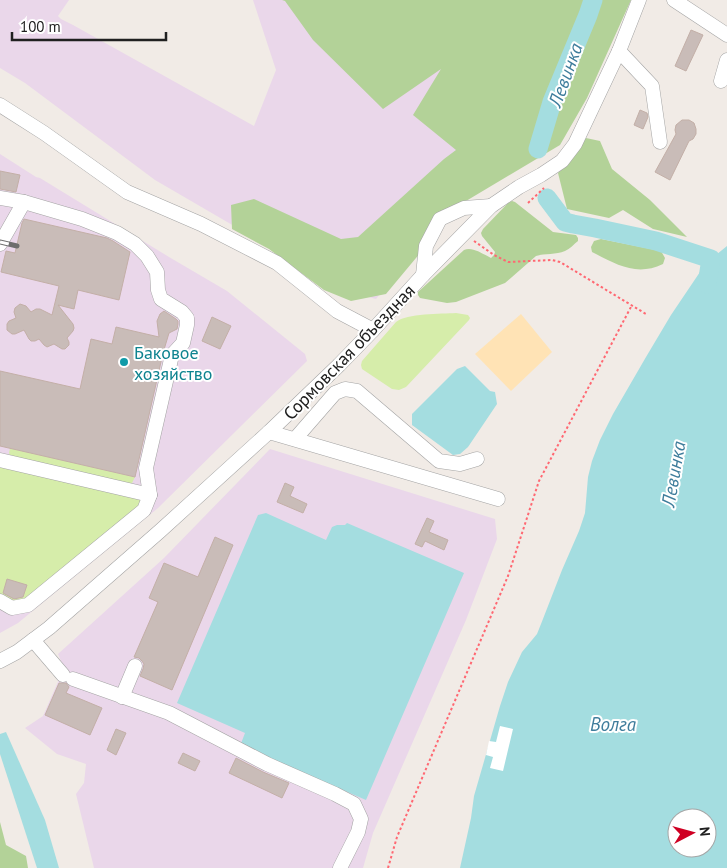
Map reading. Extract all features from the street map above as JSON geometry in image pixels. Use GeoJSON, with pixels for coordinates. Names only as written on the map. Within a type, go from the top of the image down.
{"type":"FeatureCollection","features":[{"type":"Feature","properties":{"kind":"street","name":"Сормовская объездная"},"geometry":{"type":"LineString","coordinates":[[0,661],[17,652],[50,628],[269,432],[339,365],[491,206],[519,186],[562,162],[575,144],[619,51],[639,0]]}},
{"type":"Feature","properties":{"kind":"street"},"geometry":{"type":"LineString","coordinates":[[674,0],[727,35]]}},
{"type":"Feature","properties":{"kind":"street"},"geometry":{"type":"LineString","coordinates":[[619,51],[652,86],[660,142]]}},
{"type":"Feature","properties":{"kind":"street"},"geometry":{"type":"LineString","coordinates":[[720,81],[727,60]]}},
{"type":"Feature","properties":{"kind":"street"},"geometry":{"type":"LineString","coordinates":[[0,105],[127,192],[201,224],[277,263],[337,311],[373,330]]}},
{"type":"Feature","properties":{"kind":"street"},"geometry":{"type":"LineString","coordinates":[[0,198],[24,202],[82,219],[117,233],[135,244],[147,256],[157,272],[158,290],[161,299],[182,312],[187,318],[188,325],[183,343],[172,355],[146,468],[150,495],[144,510],[28,605],[12,608],[0,601]]}},
{"type":"Feature","properties":{"kind":"street"},"geometry":{"type":"LineString","coordinates":[[0,244],[24,202]]}},
{"type":"Feature","properties":{"kind":"street"},"geometry":{"type":"LineString","coordinates":[[423,275],[426,246],[440,219],[464,208],[491,206]]}},
{"type":"Feature","properties":{"kind":"street"},"geometry":{"type":"LineString","coordinates":[[295,439],[335,393],[345,389],[357,391],[439,461],[460,464],[477,459]]}},
{"type":"Feature","properties":{"kind":"street"},"geometry":{"type":"LineString","coordinates":[[269,432],[498,499]]}},
{"type":"Feature","properties":{"kind":"street"},"geometry":{"type":"LineString","coordinates":[[0,460],[150,495]]}},
{"type":"Feature","properties":{"kind":"street"},"geometry":{"type":"LineString","coordinates":[[33,640],[68,677],[169,713],[267,764],[354,804],[361,819],[358,832],[340,868]]}},
{"type":"Feature","properties":{"kind":"street"},"geometry":{"type":"LineString","coordinates":[[122,696],[135,666]]}},
{"type":"Feature","properties":{"kind":"path"},"geometry":{"type":"LineString","coordinates":[[528,203],[547,185]]}},
{"type":"Feature","properties":{"kind":"path"},"geometry":{"type":"LineString","coordinates":[[464,234],[486,250],[508,262],[552,260],[560,262],[646,314]]}},
{"type":"Feature","properties":{"kind":"path"},"geometry":{"type":"LineString","coordinates":[[388,868],[397,837],[508,576],[539,481],[632,305]]}},
{"type":"Feature","properties":{"kind":"shaded area"},"geometry":{"type":"Polygon","coordinates":[[[0,0],[69,0],[58,16],[61,19],[254,126],[276,70],[253,0],[619,0],[448,206],[376,299],[346,291],[155,180],[25,83],[0,68],[0,0]]]}},
{"type":"Feature","properties":{"kind":"shaded area"},"geometry":{"type":"Polygon","coordinates":[[[0,154],[227,291],[305,354],[307,361],[158,508],[18,623],[0,633],[0,154]]]}},
{"type":"Feature","properties":{"kind":"shaded area"},"geometry":{"type":"Polygon","coordinates":[[[270,449],[495,519],[497,539],[466,620],[373,833],[363,868],[94,868],[76,794],[84,783],[86,764],[57,754],[25,728],[43,716],[64,668],[58,654],[164,558],[270,449]]]}},
{"type":"Feature","properties":{"kind":"green space"},"geometry":{"type":"Polygon","coordinates":[[[282,0],[631,0],[587,98],[560,145],[461,204],[386,294],[351,301],[324,290],[269,249],[232,229],[231,205],[254,199],[341,239],[358,237],[456,150],[413,115],[441,69],[383,109],[313,40],[285,1],[282,0]]]}},
{"type":"Feature","properties":{"kind":"green space"},"geometry":{"type":"Polygon","coordinates":[[[586,138],[600,141],[612,169],[650,200],[687,237],[653,229],[623,210],[609,218],[567,209],[558,173],[586,138]]]}},
{"type":"Feature","properties":{"kind":"green space"},"geometry":{"type":"Polygon","coordinates":[[[512,201],[553,232],[576,235],[578,241],[562,252],[536,256],[505,283],[456,302],[447,303],[420,298],[418,292],[464,250],[474,250],[491,258],[494,255],[495,252],[481,233],[512,201]]]}},
{"type":"Feature","properties":{"kind":"green space"},"geometry":{"type":"Polygon","coordinates":[[[601,239],[661,251],[665,258],[663,264],[653,268],[635,269],[618,264],[592,252],[591,247],[594,241],[601,239]]]}},
{"type":"Feature","properties":{"kind":"green space"},"geometry":{"type":"Polygon","coordinates":[[[456,313],[468,315],[470,318],[406,387],[399,390],[392,389],[362,369],[362,361],[396,322],[401,319],[416,315],[456,313]]]}},
{"type":"Feature","properties":{"kind":"green space"},"geometry":{"type":"Polygon","coordinates":[[[10,448],[135,477],[131,485],[12,460],[9,453],[10,448]]]}},
{"type":"Feature","properties":{"kind":"green space"},"geometry":{"type":"Polygon","coordinates":[[[0,463],[140,496],[143,502],[30,599],[13,606],[0,598],[0,463]]]}},
{"type":"Feature","properties":{"kind":"green space"},"geometry":{"type":"Polygon","coordinates":[[[0,822],[6,845],[26,856],[28,868],[0,868],[0,822]]]}},
{"type":"Feature","properties":{"kind":"sand"},"geometry":{"type":"Polygon","coordinates":[[[521,314],[552,352],[511,391],[475,354],[521,314]]]}},
{"type":"Feature","properties":{"kind":"water","name":"Волга"},"geometry":{"type":"Polygon","coordinates":[[[727,246],[727,868],[460,868],[474,796],[500,706],[508,682],[522,652],[537,634],[579,531],[585,513],[588,477],[600,440],[613,414],[671,315],[702,269],[727,246]]]}},
{"type":"Feature","properties":{"kind":"water"},"geometry":{"type":"Polygon","coordinates":[[[465,366],[490,391],[495,392],[497,404],[468,447],[460,454],[453,455],[412,425],[412,414],[457,369],[465,366]]]}},
{"type":"Feature","properties":{"kind":"water"},"geometry":{"type":"Polygon","coordinates":[[[266,513],[326,540],[332,527],[347,523],[464,573],[366,800],[240,746],[245,733],[177,703],[258,515],[266,513]]]}},
{"type":"Feature","properties":{"kind":"water"},"geometry":{"type":"Polygon","coordinates":[[[6,732],[45,820],[59,868],[37,868],[0,754],[0,734],[6,732]]]}},
{"type":"Feature","properties":{"kind":"pier"},"geometry":{"type":"Polygon","coordinates":[[[500,726],[513,729],[503,771],[490,768],[493,757],[486,755],[489,741],[496,742],[500,726]]]}},
{"type":"Feature","properties":{"kind":"building"},"geometry":{"type":"Polygon","coordinates":[[[691,30],[703,35],[686,71],[675,66],[691,30]]]}},
{"type":"Feature","properties":{"kind":"building"},"geometry":{"type":"Polygon","coordinates":[[[640,110],[647,113],[648,117],[643,129],[634,125],[640,110]]]}},
{"type":"Feature","properties":{"kind":"building"},"geometry":{"type":"Polygon","coordinates":[[[682,120],[689,120],[694,123],[696,134],[689,141],[670,180],[655,172],[676,134],[676,125],[682,120]]]}},
{"type":"Feature","properties":{"kind":"building"},"geometry":{"type":"Polygon","coordinates":[[[0,171],[20,175],[16,192],[0,189],[0,171]]]}},
{"type":"Feature","properties":{"kind":"building"},"geometry":{"type":"Polygon","coordinates":[[[24,219],[107,238],[130,252],[119,300],[78,290],[74,309],[58,305],[74,328],[67,338],[69,345],[65,349],[54,344],[47,347],[39,339],[31,341],[24,330],[12,334],[7,330],[9,321],[16,318],[15,308],[20,304],[26,306],[31,312],[40,309],[52,315],[59,286],[1,272],[6,251],[15,253],[24,219]]]}},
{"type":"Feature","properties":{"kind":"building"},"geometry":{"type":"Polygon","coordinates":[[[164,311],[176,319],[178,324],[177,329],[169,333],[163,353],[135,477],[0,446],[0,371],[80,389],[91,339],[112,344],[116,327],[159,337],[157,321],[160,314],[164,311]]]}},
{"type":"Feature","properties":{"kind":"building"},"geometry":{"type":"Polygon","coordinates":[[[212,317],[231,326],[220,349],[202,341],[212,317]]]}},
{"type":"Feature","properties":{"kind":"building"},"geometry":{"type":"Polygon","coordinates":[[[285,483],[294,487],[290,496],[307,504],[303,513],[277,502],[285,483]]]}},
{"type":"Feature","properties":{"kind":"building"},"geometry":{"type":"Polygon","coordinates":[[[427,518],[434,521],[429,532],[448,540],[444,550],[425,541],[422,547],[415,544],[427,518]]]}},
{"type":"Feature","properties":{"kind":"building"},"geometry":{"type":"Polygon","coordinates":[[[215,537],[233,545],[172,690],[140,676],[144,664],[139,658],[134,657],[158,602],[149,598],[164,563],[198,577],[215,537]]]}},
{"type":"Feature","properties":{"kind":"building"},"geometry":{"type":"Polygon","coordinates":[[[7,579],[27,585],[23,597],[14,599],[3,593],[7,579]]]}},
{"type":"Feature","properties":{"kind":"building"},"geometry":{"type":"Polygon","coordinates":[[[59,683],[66,683],[69,687],[66,693],[102,708],[90,735],[45,715],[59,683]]]}},
{"type":"Feature","properties":{"kind":"building"},"geometry":{"type":"Polygon","coordinates":[[[116,729],[126,733],[116,755],[107,750],[116,729]]]}},
{"type":"Feature","properties":{"kind":"building"},"geometry":{"type":"Polygon","coordinates":[[[183,753],[200,761],[195,771],[178,763],[183,753]]]}},
{"type":"Feature","properties":{"kind":"building"},"geometry":{"type":"Polygon","coordinates":[[[236,758],[289,783],[282,798],[229,773],[236,758]]]}},
{"type":"Feature","properties":{"kind":"waterway","name":"Левинка"},"geometry":{"type":"LineString","coordinates":[[538,149],[552,102],[593,0]]}},
{"type":"Feature","properties":{"kind":"waterway","name":"Левинка"},"geometry":{"type":"LineString","coordinates":[[547,198],[565,222],[656,241],[711,259],[707,284]]}},
{"type":"Feature","properties":{"kind":"railway"},"geometry":{"type":"LineString","coordinates":[[0,242],[17,246]]}},
{"type":"Feature","properties":{"kind":"place","name":"Баковое хозяйство"},"geometry":{"type":"Point","coordinates":[124,362]}}]}
